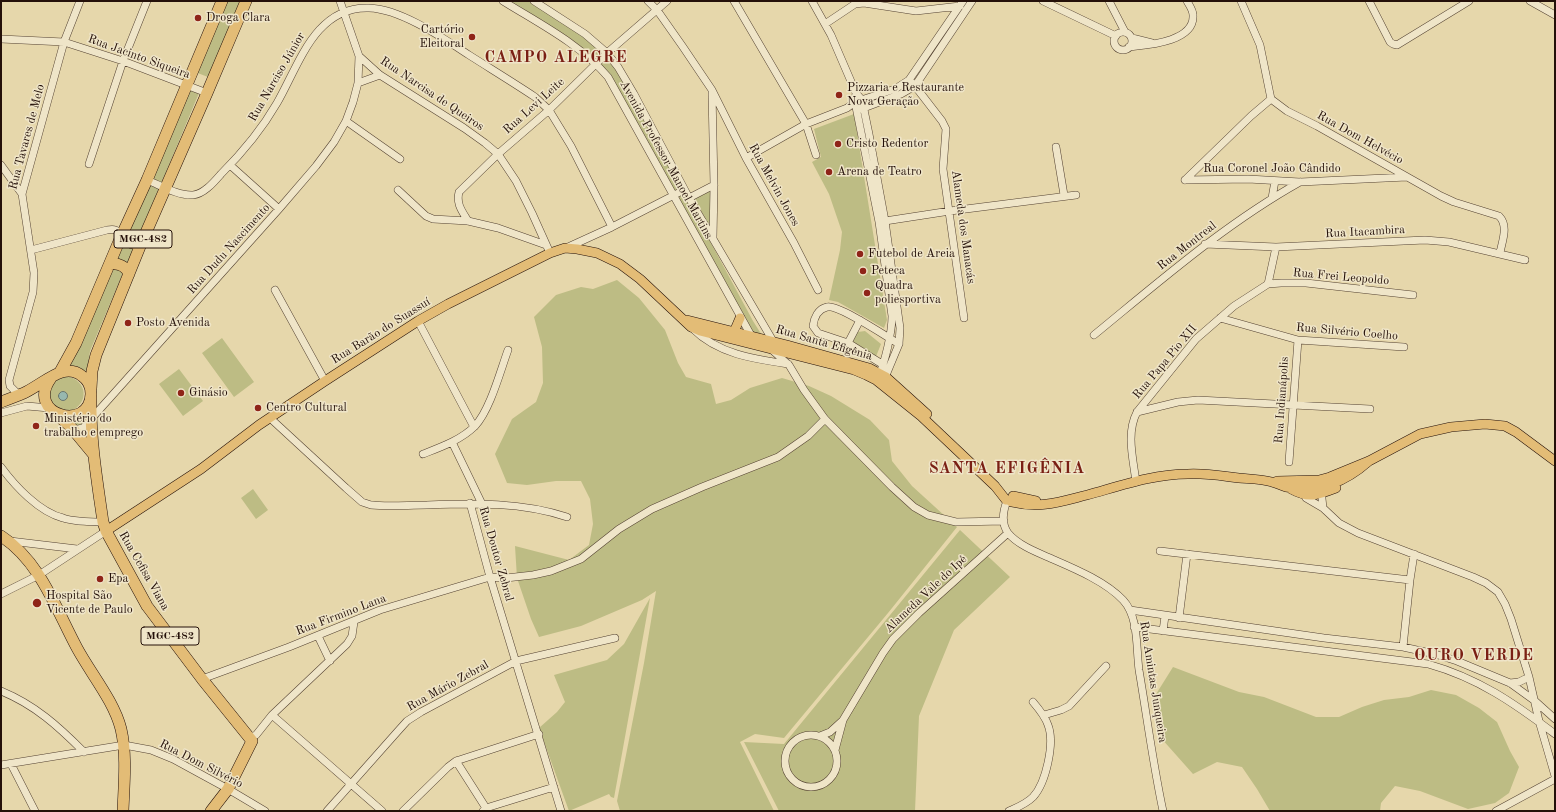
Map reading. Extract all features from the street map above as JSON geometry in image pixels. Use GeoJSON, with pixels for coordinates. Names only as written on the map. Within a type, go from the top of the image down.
{"type":"FeatureCollection","features":[{"type":"Feature","properties":{"kind":"highway","name":"MGC-482"},"geometry":{"type":"LineString","coordinates":[[52,411],[45,396],[48,383],[56,375],[76,343],[121,236],[147,180],[185,85],[222,1]]}},
{"type":"Feature","properties":{"kind":"highway","name":"MGC-482"},"geometry":{"type":"LineString","coordinates":[[91,393],[92,371],[96,355],[141,244],[246,3]]}},
{"type":"Feature","properties":{"kind":"highway"},"geometry":{"type":"LineString","coordinates":[[121,236],[132,243],[141,244]]}},
{"type":"Feature","properties":{"kind":"highway"},"geometry":{"type":"LineString","coordinates":[[110,264],[122,266],[129,274]]}},
{"type":"Feature","properties":{"kind":"highway"},"geometry":{"type":"LineString","coordinates":[[1,402],[19,395],[56,375],[67,371],[79,374],[88,383],[91,393],[88,406],[82,412],[73,416],[64,417],[52,411]]}},
{"type":"Feature","properties":{"kind":"highway","name":"Rua Cefisa Viana"},"geometry":{"type":"LineString","coordinates":[[91,393],[90,420],[94,455],[106,526],[147,606],[202,679],[251,739]]}},
{"type":"Feature","properties":{"kind":"highway"},"geometry":{"type":"LineString","coordinates":[[52,411],[73,430],[94,455]]}},
{"type":"Feature","properties":{"kind":"highway"},"geometry":{"type":"LineString","coordinates":[[5,539],[39,575],[77,648],[116,713],[124,745],[123,811]]}},
{"type":"Feature","properties":{"kind":"highway"},"geometry":{"type":"LineString","coordinates":[[212,811],[228,789],[251,739]]}},
{"type":"Feature","properties":{"kind":"main road","name":"Rua Barão do Suassuí"},"geometry":{"type":"LineString","coordinates":[[106,526],[201,469],[270,418],[418,322],[548,249],[565,248]]}},
{"type":"Feature","properties":{"kind":"main road","name":"Rua Santa Efigênia"},"geometry":{"type":"LineString","coordinates":[[565,248],[597,253],[620,264],[640,279],[691,327],[719,336],[757,345],[772,345]]}},
{"type":"Feature","properties":{"kind":"main road","name":"Rua Santa Efigênia"},"geometry":{"type":"LineString","coordinates":[[682,318],[752,337],[772,345],[860,365],[881,376],[923,410],[1009,500]]}},
{"type":"Feature","properties":{"kind":"main road"},"geometry":{"type":"LineString","coordinates":[[734,332],[740,318]]}},
{"type":"Feature","properties":{"kind":"main road"},"geometry":{"type":"LineString","coordinates":[[1272,482],[1282,480],[1305,488],[1320,487],[1330,477],[1370,461],[1420,434],[1451,427],[1485,424],[1505,426],[1516,432],[1555,461]]}},
{"type":"Feature","properties":{"kind":"main road"},"geometry":{"type":"LineString","coordinates":[[1009,500],[1065,500],[1136,482],[1176,474],[1272,482],[1286,486],[1305,488],[1320,487],[1337,483],[1355,474],[1370,461]]}},
{"type":"Feature","properties":{"kind":"street","name":"Rua Tavares de Melo"},"geometry":{"type":"LineString","coordinates":[[19,395],[10,386],[9,380],[33,292],[34,273],[32,250],[22,194],[64,42],[80,1]]}},
{"type":"Feature","properties":{"kind":"street"},"geometry":{"type":"LineString","coordinates":[[89,164],[123,61],[147,1]]}},
{"type":"Feature","properties":{"kind":"street"},"geometry":{"type":"LineString","coordinates":[[340,1],[359,56]]}},
{"type":"Feature","properties":{"kind":"street","name":"Avenida Professor Manoel Martins"},"geometry":{"type":"LineString","coordinates":[[503,1],[570,43],[596,63],[608,77],[740,318],[757,345]]}},
{"type":"Feature","properties":{"kind":"street","name":"Avenida Professor Manoel Martins"},"geometry":{"type":"LineString","coordinates":[[534,1],[585,34],[607,53],[618,67],[634,94],[684,190],[772,345],[788,364],[804,390],[825,419],[892,488],[922,512],[956,522],[1004,521]]}},
{"type":"Feature","properties":{"kind":"street","name":"Rua Melvin Jones"},"geometry":{"type":"LineString","coordinates":[[648,1],[657,10],[712,90],[746,158],[794,243],[818,290]]}},
{"type":"Feature","properties":{"kind":"street","name":"Rua Levi Leite"},"geometry":{"type":"LineString","coordinates":[[468,220],[458,204],[459,192],[498,154],[549,110],[596,63],[667,1]]}},
{"type":"Feature","properties":{"kind":"street"},"geometry":{"type":"LineString","coordinates":[[734,1],[806,124],[816,155]]}},
{"type":"Feature","properties":{"kind":"street"},"geometry":{"type":"LineString","coordinates":[[812,1],[831,35],[860,105],[885,221],[899,316],[900,336],[899,344],[881,376]]}},
{"type":"Feature","properties":{"kind":"street"},"geometry":{"type":"LineString","coordinates":[[746,158],[806,124],[847,108],[902,94],[915,86],[972,1]]}},
{"type":"Feature","properties":{"kind":"street"},"geometry":{"type":"LineString","coordinates":[[1044,1],[1115,37]]}},
{"type":"Feature","properties":{"kind":"street"},"geometry":{"type":"LineString","coordinates":[[1109,1],[1121,23],[1124,32],[1132,38],[1156,44]]}},
{"type":"Feature","properties":{"kind":"street"},"geometry":{"type":"LineString","coordinates":[[1115,37],[1115,44],[1119,48],[1124,49],[1129,47],[1156,44],[1184,34],[1189,30],[1193,22],[1193,14],[1187,1]]}},
{"type":"Feature","properties":{"kind":"street"},"geometry":{"type":"LineString","coordinates":[[1241,1],[1256,32],[1260,45],[1271,99]]}},
{"type":"Feature","properties":{"kind":"street"},"geometry":{"type":"LineString","coordinates":[[1369,1],[1390,42],[1397,45],[1469,1]]}},
{"type":"Feature","properties":{"kind":"street"},"geometry":{"type":"LineString","coordinates":[[1530,1],[1555,15]]}},
{"type":"Feature","properties":{"kind":"street"},"geometry":{"type":"LineString","coordinates":[[825,24],[855,4],[864,3],[916,11],[962,3]]}},
{"type":"Feature","properties":{"kind":"street"},"geometry":{"type":"LineString","coordinates":[[860,105],[909,80],[962,3]]}},
{"type":"Feature","properties":{"kind":"street","name":"Rua Narciso Júnior"},"geometry":{"type":"LineString","coordinates":[[147,180],[183,194],[194,195],[207,188],[230,165],[258,130],[276,104],[314,34],[324,24],[344,11],[369,8],[398,14],[437,34],[535,97],[549,110],[571,146],[612,227]]}},
{"type":"Feature","properties":{"kind":"street"},"geometry":{"type":"LineString","coordinates":[[1115,37],[1124,32]]}},
{"type":"Feature","properties":{"kind":"street"},"geometry":{"type":"LineString","coordinates":[[1129,47],[1132,43],[1132,38]]}},
{"type":"Feature","properties":{"kind":"street","name":"Rua Jacinto Siqueira"},"geometry":{"type":"LineString","coordinates":[[1,39],[64,42],[123,61],[207,93]]}},
{"type":"Feature","properties":{"kind":"street","name":"Rua Narcisa de Queiros"},"geometry":{"type":"LineString","coordinates":[[359,56],[380,75],[464,128],[498,154],[519,188],[548,249]]}},
{"type":"Feature","properties":{"kind":"street","name":"Rua Dudu Nascimento"},"geometry":{"type":"LineString","coordinates":[[73,430],[83,428],[279,210],[316,166],[334,142],[346,122],[358,82],[359,56]]}},
{"type":"Feature","properties":{"kind":"street"},"geometry":{"type":"LineString","coordinates":[[358,82],[380,75]]}},
{"type":"Feature","properties":{"kind":"street","name":"Alameda dos Manacás"},"geometry":{"type":"LineString","coordinates":[[909,80],[942,121],[946,129],[944,169],[964,318]]}},
{"type":"Feature","properties":{"kind":"street"},"geometry":{"type":"LineString","coordinates":[[712,90],[714,185],[713,239]]}},
{"type":"Feature","properties":{"kind":"street","name":"Rua Dom Helvécio"},"geometry":{"type":"LineString","coordinates":[[1271,99],[1287,111],[1454,202],[1499,216],[1504,220],[1505,226],[1500,253]]}},
{"type":"Feature","properties":{"kind":"street","name":"Rua Coronel João Cândido"},"geometry":{"type":"LineString","coordinates":[[1271,99],[1185,180],[1248,179],[1300,182],[1407,177]]}},
{"type":"Feature","properties":{"kind":"street"},"geometry":{"type":"LineString","coordinates":[[860,105],[879,222],[892,316],[881,376]]}},
{"type":"Feature","properties":{"kind":"street"},"geometry":{"type":"LineString","coordinates":[[346,122],[400,159]]}},
{"type":"Feature","properties":{"kind":"street"},"geometry":{"type":"LineString","coordinates":[[1056,147],[1064,195]]}},
{"type":"Feature","properties":{"kind":"street"},"geometry":{"type":"LineString","coordinates":[[230,165],[279,210]]}},
{"type":"Feature","properties":{"kind":"street"},"geometry":{"type":"LineString","coordinates":[[1,166],[22,194]]}},
{"type":"Feature","properties":{"kind":"street"},"geometry":{"type":"LineString","coordinates":[[1272,198],[1275,181]]}},
{"type":"Feature","properties":{"kind":"street","name":"Rua Montreal"},"geometry":{"type":"LineString","coordinates":[[1094,335],[1205,244],[1272,198],[1300,182]]}},
{"type":"Feature","properties":{"kind":"street"},"geometry":{"type":"LineString","coordinates":[[689,198],[714,185]]}},
{"type":"Feature","properties":{"kind":"street"},"geometry":{"type":"LineString","coordinates":[[398,190],[426,216],[433,219],[468,220],[498,228],[548,249]]}},
{"type":"Feature","properties":{"kind":"street","name":"Rua Barão do Suassuí"},"geometry":{"type":"LineString","coordinates":[[565,248],[612,227],[684,190]]}},
{"type":"Feature","properties":{"kind":"street"},"geometry":{"type":"LineString","coordinates":[[885,221],[950,211],[1006,205],[1064,195],[1076,195]]}},
{"type":"Feature","properties":{"kind":"street"},"geometry":{"type":"LineString","coordinates":[[32,250],[107,230],[114,229],[119,231],[121,236]]}},
{"type":"Feature","properties":{"kind":"street","name":"Rua Itacambira"},"geometry":{"type":"LineString","coordinates":[[1205,244],[1276,247],[1425,240],[1449,242],[1525,260]]}},
{"type":"Feature","properties":{"kind":"street"},"geometry":{"type":"LineString","coordinates":[[1268,284],[1276,247]]}},
{"type":"Feature","properties":{"kind":"street","name":"Rua Frei Leopoldo"},"geometry":{"type":"LineString","coordinates":[[1268,284],[1306,283],[1413,294]]}},
{"type":"Feature","properties":{"kind":"street","name":"Rua Papa Pio XII"},"geometry":{"type":"LineString","coordinates":[[1136,482],[1130,432],[1132,422],[1137,412],[1196,339],[1220,318],[1268,284]]}},
{"type":"Feature","properties":{"kind":"street"},"geometry":{"type":"LineString","coordinates":[[275,290],[325,381]]}},
{"type":"Feature","properties":{"kind":"street"},"geometry":{"type":"LineString","coordinates":[[881,376],[848,343],[818,333],[813,326],[814,318],[826,307],[834,308],[860,320],[899,344]]}},
{"type":"Feature","properties":{"kind":"street","name":"Rua Silvério Coelho"},"geometry":{"type":"LineString","coordinates":[[1220,318],[1298,340],[1404,348]]}},
{"type":"Feature","properties":{"kind":"street"},"geometry":{"type":"LineString","coordinates":[[848,343],[860,320]]}},
{"type":"Feature","properties":{"kind":"street"},"geometry":{"type":"LineString","coordinates":[[418,322],[474,427]]}},
{"type":"Feature","properties":{"kind":"street"},"geometry":{"type":"LineString","coordinates":[[691,327],[710,343],[730,352],[788,364]]}},
{"type":"Feature","properties":{"kind":"street","name":"Rua Indianápolis"},"geometry":{"type":"LineString","coordinates":[[1289,462],[1298,340]]}},
{"type":"Feature","properties":{"kind":"street"},"geometry":{"type":"LineString","coordinates":[[423,454],[452,442],[474,427],[481,419],[489,403],[508,350]]}},
{"type":"Feature","properties":{"kind":"street"},"geometry":{"type":"LineString","coordinates":[[1137,412],[1178,402],[1198,400],[1370,409]]}},
{"type":"Feature","properties":{"kind":"street"},"geometry":{"type":"LineString","coordinates":[[1,413],[27,406],[52,411]]}},
{"type":"Feature","properties":{"kind":"street","name":"Rua Doutor Zebral"},"geometry":{"type":"LineString","coordinates":[[270,418],[362,502],[380,506],[470,504],[490,577],[539,734],[561,811]]}},
{"type":"Feature","properties":{"kind":"street","name":"Rua Firmino Lana"},"geometry":{"type":"LineString","coordinates":[[202,679],[318,636],[380,610],[490,577],[506,578],[533,575],[551,571],[581,559],[619,529],[652,509],[702,487],[778,457],[808,436],[825,419]]}},
{"type":"Feature","properties":{"kind":"street"},"geometry":{"type":"LineString","coordinates":[[452,442],[482,504]]}},
{"type":"Feature","properties":{"kind":"street"},"geometry":{"type":"LineString","coordinates":[[1,467],[18,489],[48,512],[62,518],[106,526]]}},
{"type":"Feature","properties":{"kind":"street"},"geometry":{"type":"LineString","coordinates":[[1320,487],[1323,508]]}},
{"type":"Feature","properties":{"kind":"street"},"geometry":{"type":"LineString","coordinates":[[1305,488],[1310,501],[1323,508],[1348,528],[1473,577],[1486,583],[1498,592],[1511,619],[1529,676],[1539,722],[1555,776]]}},
{"type":"Feature","properties":{"kind":"street"},"geometry":{"type":"LineString","coordinates":[[1008,533],[1003,512],[1009,500]]}},
{"type":"Feature","properties":{"kind":"street"},"geometry":{"type":"LineString","coordinates":[[470,504],[532,508],[567,517]]}},
{"type":"Feature","properties":{"kind":"street","name":"Rua Barão do Suassuí"},"geometry":{"type":"LineString","coordinates":[[1,594],[39,575],[77,549],[106,526]]}},
{"type":"Feature","properties":{"kind":"street","name":"Rua Amintas Junqueira"},"geometry":{"type":"LineString","coordinates":[[1008,533],[1030,549],[1079,571],[1112,591],[1124,601],[1130,610],[1163,811]]}},
{"type":"Feature","properties":{"kind":"street","name":"Alameda Vale do Ipê"},"geometry":{"type":"LineString","coordinates":[[835,750],[843,720],[893,639],[919,613],[1008,533]]}},
{"type":"Feature","properties":{"kind":"street"},"geometry":{"type":"LineString","coordinates":[[5,539],[77,549]]}},
{"type":"Feature","properties":{"kind":"street"},"geometry":{"type":"LineString","coordinates":[[1160,551],[1410,580]]}},
{"type":"Feature","properties":{"kind":"street"},"geometry":{"type":"LineString","coordinates":[[1179,618],[1188,554]]}},
{"type":"Feature","properties":{"kind":"street"},"geometry":{"type":"LineString","coordinates":[[1403,647],[1414,554]]}},
{"type":"Feature","properties":{"kind":"street"},"geometry":{"type":"LineString","coordinates":[[1130,610],[1324,638],[1403,647],[1457,661],[1510,683],[1535,701],[1555,719]]}},
{"type":"Feature","properties":{"kind":"street"},"geometry":{"type":"LineString","coordinates":[[1163,630],[1165,616]]}},
{"type":"Feature","properties":{"kind":"street"},"geometry":{"type":"LineString","coordinates":[[251,739],[256,736],[272,715],[347,644],[352,636],[354,622]]}},
{"type":"Feature","properties":{"kind":"street"},"geometry":{"type":"LineString","coordinates":[[1134,627],[1399,659],[1428,664],[1450,670],[1509,700],[1555,734]]}},
{"type":"Feature","properties":{"kind":"street"},"geometry":{"type":"LineString","coordinates":[[318,636],[330,661]]}},
{"type":"Feature","properties":{"kind":"street","name":"Rua Mário Zebral"},"geometry":{"type":"LineString","coordinates":[[327,811],[407,721],[516,661],[615,638]]}},
{"type":"Feature","properties":{"kind":"street"},"geometry":{"type":"LineString","coordinates":[[1323,650],[1324,638]]}},
{"type":"Feature","properties":{"kind":"street"},"geometry":{"type":"LineString","coordinates":[[1044,715],[1069,706],[1106,666]]}},
{"type":"Feature","properties":{"kind":"street"},"geometry":{"type":"LineString","coordinates":[[1510,683],[1519,682],[1529,676]]}},
{"type":"Feature","properties":{"kind":"street"},"geometry":{"type":"LineString","coordinates":[[1,691],[17,697],[35,708],[56,724],[84,752]]}},
{"type":"Feature","properties":{"kind":"street"},"geometry":{"type":"LineString","coordinates":[[1009,811],[1025,804],[1034,796],[1040,786],[1049,751],[1049,727],[1044,715],[1032,702]]}},
{"type":"Feature","properties":{"kind":"street"},"geometry":{"type":"LineString","coordinates":[[272,715],[382,811]]}},
{"type":"Feature","properties":{"kind":"street","name":"Alameda Vale do Ipê"},"geometry":{"type":"LineString","coordinates":[[820,736],[830,732],[843,720]]}},
{"type":"Feature","properties":{"kind":"street"},"geometry":{"type":"LineString","coordinates":[[403,811],[456,761],[539,734]]}},
{"type":"Feature","properties":{"kind":"street"},"geometry":{"type":"LineString","coordinates":[[810,734],[820,736],[829,742],[835,750],[837,760],[835,770],[830,779],[821,785],[811,787],[801,786],[792,780],[786,772],[784,762],[786,751],[792,743],[800,737],[810,734]]}},
{"type":"Feature","properties":{"kind":"street"},"geometry":{"type":"LineString","coordinates":[[1,765],[124,745]]}},
{"type":"Feature","properties":{"kind":"street","name":"Rua Dom Silvério"},"geometry":{"type":"LineString","coordinates":[[124,745],[151,750],[173,758],[265,811]]}},
{"type":"Feature","properties":{"kind":"street"},"geometry":{"type":"LineString","coordinates":[[456,761],[485,809],[554,787]]}},
{"type":"Feature","properties":{"kind":"street"},"geometry":{"type":"LineString","coordinates":[[11,764],[35,811]]}},
{"type":"Feature","properties":{"kind":"street"},"geometry":{"type":"LineString","coordinates":[[1496,811],[1555,779]]}},
{"type":"Feature","properties":{"kind":"shaded area"},"geometry":{"type":"Polygon","coordinates":[[[225,1],[240,1],[208,77],[195,72],[225,1]]]}},
{"type":"Feature","properties":{"kind":"shaded area"},"geometry":{"type":"Polygon","coordinates":[[[508,1],[532,1],[581,34],[603,54],[595,61],[573,41],[508,1]]]}},
{"type":"Feature","properties":{"kind":"shaded area"},"geometry":{"type":"Polygon","coordinates":[[[607,58],[625,82],[684,189],[675,193],[599,66],[607,58]]]}},
{"type":"Feature","properties":{"kind":"shaded area"},"geometry":{"type":"Polygon","coordinates":[[[188,88],[199,93],[161,184],[150,180],[188,88]]]}},
{"type":"Feature","properties":{"kind":"shaded area"},"geometry":{"type":"Polygon","coordinates":[[[854,114],[887,320],[884,328],[838,302],[829,300],[840,250],[842,232],[829,194],[812,162],[821,157],[814,129],[854,114]]]}},
{"type":"Feature","properties":{"kind":"shaded area"},"geometry":{"type":"Polygon","coordinates":[[[148,184],[159,188],[90,351],[86,378],[64,370],[148,184]]]}},
{"type":"Feature","properties":{"kind":"shaded area"},"geometry":{"type":"Polygon","coordinates":[[[711,191],[711,230],[694,197],[711,191]]]}},
{"type":"Feature","properties":{"kind":"shaded area"},"geometry":{"type":"Polygon","coordinates":[[[684,193],[763,337],[754,335],[675,197],[684,193]]]}},
{"type":"Feature","properties":{"kind":"shaded area"},"geometry":{"type":"Polygon","coordinates":[[[617,280],[639,298],[665,330],[678,363],[686,377],[711,384],[716,404],[731,400],[750,388],[782,378],[809,386],[831,396],[870,420],[889,440],[892,461],[912,486],[957,527],[784,738],[755,734],[740,742],[774,811],[620,811],[617,801],[644,663],[656,591],[642,600],[581,626],[539,637],[531,619],[517,578],[515,546],[569,560],[589,545],[593,524],[590,499],[581,481],[556,481],[527,485],[507,483],[495,454],[512,419],[536,402],[543,383],[542,347],[534,317],[556,295],[581,287],[593,289],[617,280]]]}},
{"type":"Feature","properties":{"kind":"shaded area"},"geometry":{"type":"Polygon","coordinates":[[[865,331],[881,344],[875,359],[853,342],[855,334],[865,331]]]}},
{"type":"Feature","properties":{"kind":"shaded area"},"geometry":{"type":"Polygon","coordinates":[[[222,338],[254,382],[234,397],[202,353],[222,338]]]}},
{"type":"Feature","properties":{"kind":"shaded area","name":"Ginásio"},"geometry":{"type":"Polygon","coordinates":[[[179,369],[203,401],[183,416],[159,384],[179,369]]]}},
{"type":"Feature","properties":{"kind":"shaded area"},"geometry":{"type":"Polygon","coordinates":[[[66,376],[79,382],[84,392],[80,404],[69,412],[52,406],[48,389],[56,379],[66,376]]]}},
{"type":"Feature","properties":{"kind":"shaded area"},"geometry":{"type":"Polygon","coordinates":[[[86,409],[91,451],[64,418],[86,409]]]}},
{"type":"Feature","properties":{"kind":"shaded area"},"geometry":{"type":"Polygon","coordinates":[[[253,489],[268,510],[256,519],[241,498],[253,489]]]}},
{"type":"Feature","properties":{"kind":"shaded area"},"geometry":{"type":"Polygon","coordinates":[[[960,530],[1010,577],[954,630],[919,716],[915,811],[779,811],[744,742],[784,744],[960,530]]]}},
{"type":"Feature","properties":{"kind":"shaded area"},"geometry":{"type":"Polygon","coordinates":[[[650,598],[614,798],[609,794],[569,811],[539,728],[557,712],[565,702],[554,675],[607,660],[624,644],[650,598]]]}},
{"type":"Feature","properties":{"kind":"shaded area"},"geometry":{"type":"Polygon","coordinates":[[[1173,667],[1239,692],[1264,697],[1316,717],[1339,717],[1362,707],[1384,700],[1409,697],[1431,690],[1456,695],[1479,708],[1497,722],[1519,767],[1509,793],[1495,803],[1468,809],[1420,791],[1395,786],[1381,803],[1380,811],[1270,811],[1242,767],[1217,762],[1193,774],[1161,738],[1153,699],[1173,667]]]}},
{"type":"Feature","properties":{"kind":"water"},"geometry":{"type":"Polygon","coordinates":[[[61,392],[65,392],[67,396],[65,400],[61,400],[59,398],[59,394],[61,392]]]}},
{"type":"Feature","properties":{"kind":"place","name":"Droga Clara"},"geometry":{"type":"Point","coordinates":[198,18]}},
{"type":"Feature","properties":{"kind":"place","name":"Cartório Eleitoral"},"geometry":{"type":"Point","coordinates":[472,37]}},
{"type":"Feature","properties":{"kind":"place","name":"Pizzaria e Restaurante Nova Geração"},"geometry":{"type":"Point","coordinates":[839,95]}},
{"type":"Feature","properties":{"kind":"place","name":"Cristo Redentor"},"geometry":{"type":"Point","coordinates":[838,144]}},
{"type":"Feature","properties":{"kind":"place","name":"Arena de Teatro"},"geometry":{"type":"Point","coordinates":[829,172]}},
{"type":"Feature","properties":{"kind":"place","name":"Futebol de Areia"},"geometry":{"type":"Point","coordinates":[860,254]}},
{"type":"Feature","properties":{"kind":"place","name":"Peteca"},"geometry":{"type":"Point","coordinates":[863,271]}},
{"type":"Feature","properties":{"kind":"place","name":"Quadra poliesportiva"},"geometry":{"type":"Point","coordinates":[867,293]}},
{"type":"Feature","properties":{"kind":"place","name":"Posto Avenida"},"geometry":{"type":"Point","coordinates":[128,323]}},
{"type":"Feature","properties":{"kind":"place","name":"Ginásio"},"geometry":{"type":"Point","coordinates":[181,393]}},
{"type":"Feature","properties":{"kind":"place","name":"Centro Cultural"},"geometry":{"type":"Point","coordinates":[258,408]}},
{"type":"Feature","properties":{"kind":"place","name":"Ministério do trabalho e emprego"},"geometry":{"type":"Point","coordinates":[36,426]}},
{"type":"Feature","properties":{"kind":"place","name":"Epa"},"geometry":{"type":"Point","coordinates":[100,579]}},
{"type":"Feature","properties":{"kind":"place","name":"Hospital São Vicente de Paulo"},"geometry":{"type":"Point","coordinates":[37,603]}},
{"type":"Feature","properties":{"kind":"district","name":"CAMPO ALEGRE"},"geometry":{"type":"Point","coordinates":[556,58]}},
{"type":"Feature","properties":{"kind":"district","name":"SANTA EFIGÊNIA"},"geometry":{"type":"Point","coordinates":[1007,469]}},
{"type":"Feature","properties":{"kind":"district","name":"OURO VERDE"},"geometry":{"type":"Point","coordinates":[1474,656]}}]}
